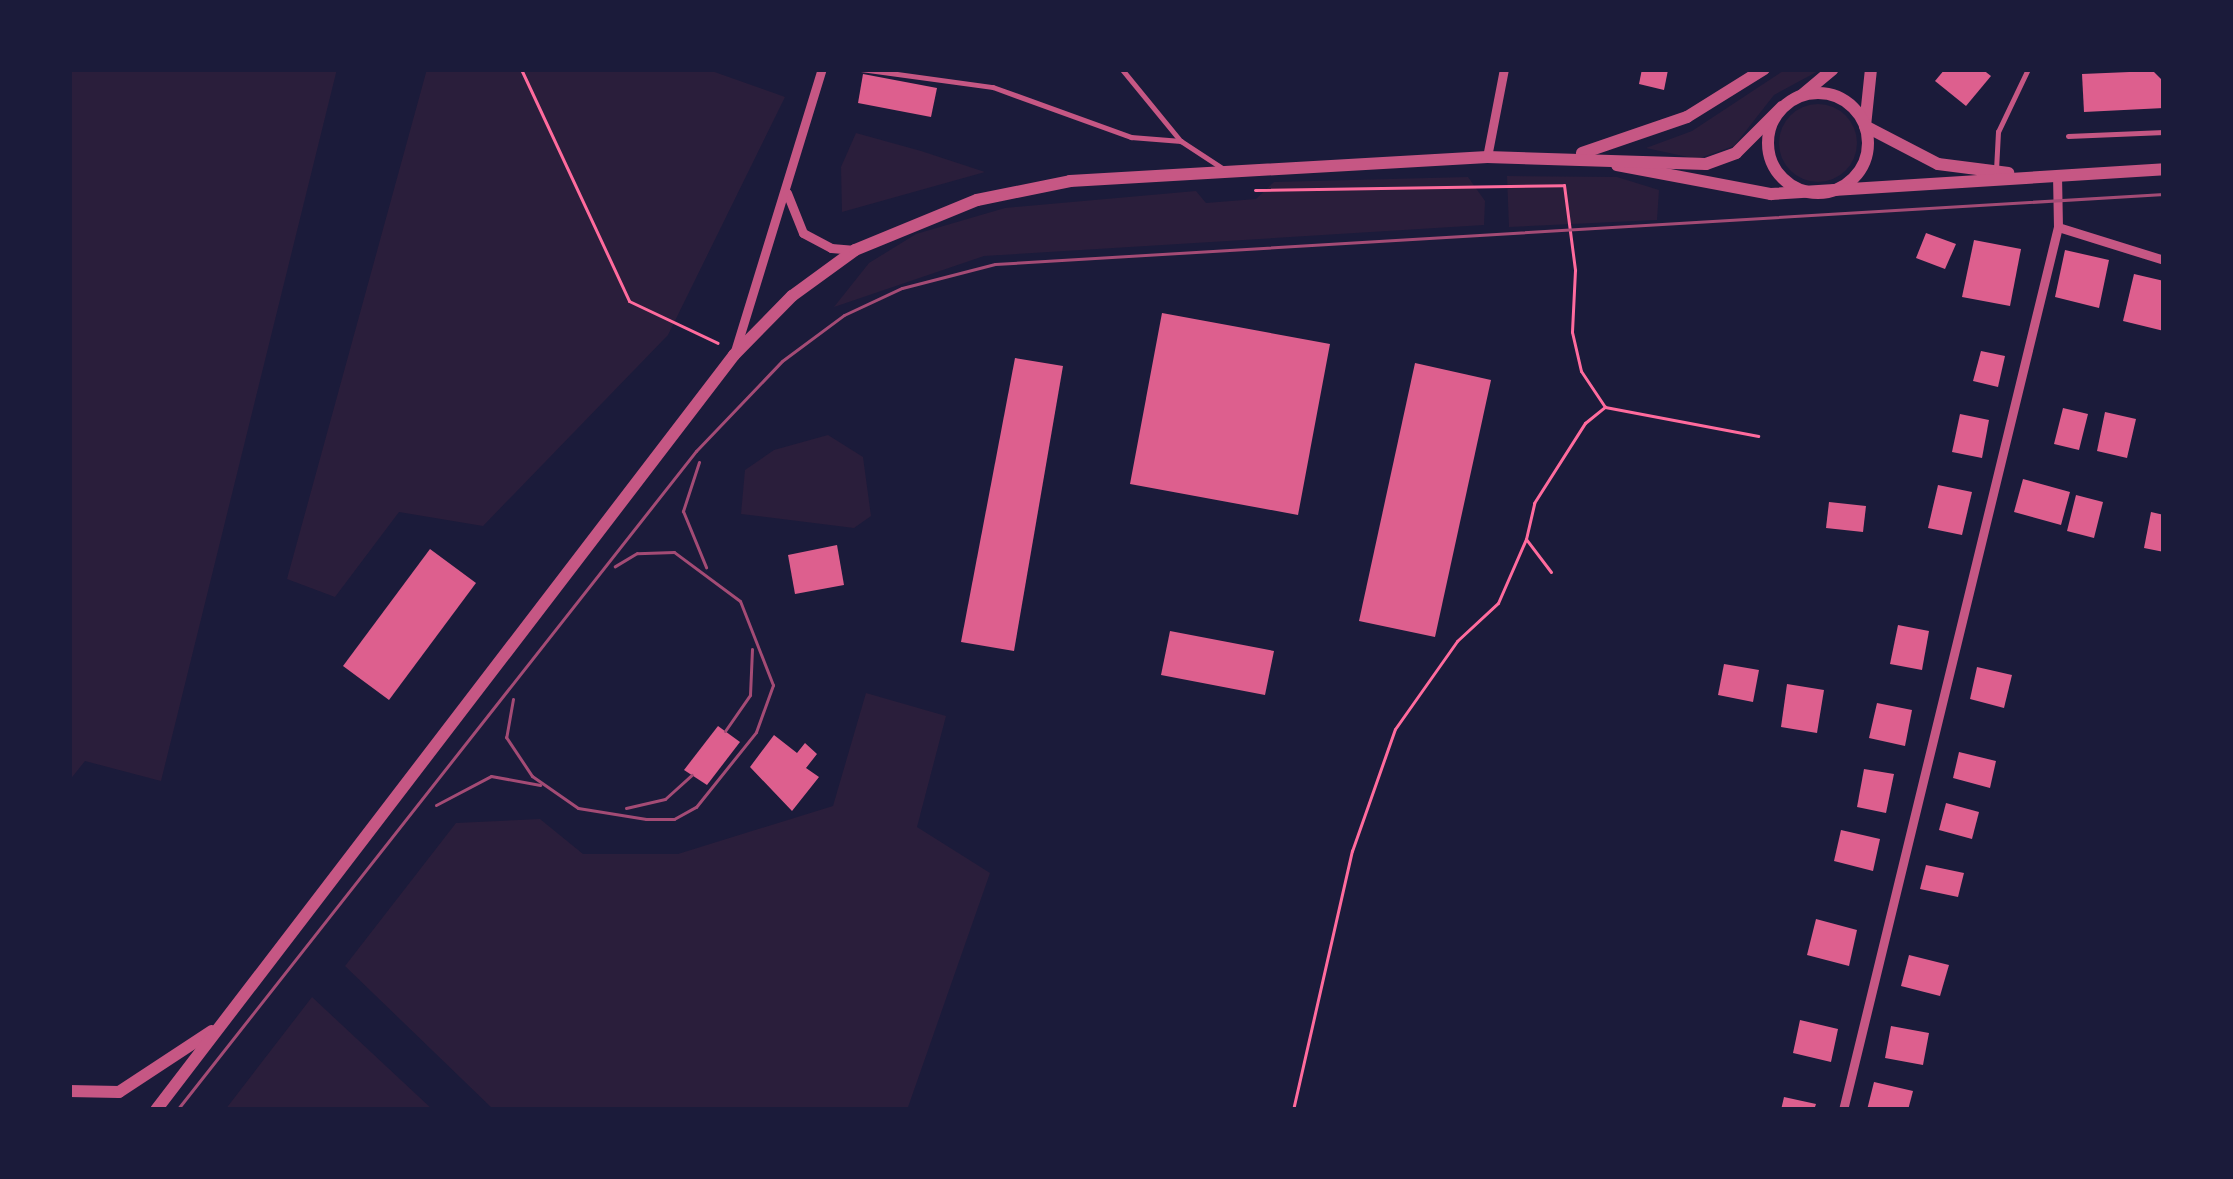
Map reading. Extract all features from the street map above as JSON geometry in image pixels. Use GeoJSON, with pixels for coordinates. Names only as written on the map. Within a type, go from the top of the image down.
{"type":"FeatureCollection","features":[{"type":"Feature","properties":{"kind":"street"},"geometry":{"type":"LineString","coordinates":[[734,355],[822,69]]}},
{"type":"Feature","properties":{"kind":"street"},"geometry":{"type":"LineString","coordinates":[[1486,157],[1504,69]]}},
{"type":"Feature","properties":{"kind":"street"},"geometry":{"type":"LineString","coordinates":[[1574,155],[1688,118],[1765,69]]}},
{"type":"Feature","properties":{"kind":"street"},"geometry":{"type":"LineString","coordinates":[[156,1110],[734,355],[792,296],[854,250],[977,200],[1070,182],[1224,169],[1486,157],[1574,155],[1714,163],[1746,145],[1833,69]]}},
{"type":"Feature","properties":{"kind":"street"},"geometry":{"type":"LineString","coordinates":[[1870,69],[1865,126],[1857,174],[1823,193],[1795,188],[1770,159],[1769,131],[1789,103],[1836,97],[1865,126],[1937,164],[2039,176]]}},
{"type":"Feature","properties":{"kind":"street"},"geometry":{"type":"LineString","coordinates":[[1574,155],[1771,194],[2164,169]]}},
{"type":"Feature","properties":{"kind":"street"},"geometry":{"type":"LineString","coordinates":[[1843,1110],[2058,227],[2056,175]]}},
{"type":"Feature","properties":{"kind":"street"},"geometry":{"type":"LineString","coordinates":[[787,181],[791,217],[803,233],[831,248],[854,250]]}},
{"type":"Feature","properties":{"kind":"street"},"geometry":{"type":"LineString","coordinates":[[2058,227],[2164,260]]}},
{"type":"Feature","properties":{"kind":"street"},"geometry":{"type":"LineString","coordinates":[[69,1091],[119,1092],[223,1023]]}},
{"type":"Feature","properties":{"kind":"lane"},"geometry":{"type":"LineString","coordinates":[[861,69],[993,87],[1131,137],[1181,141]]}},
{"type":"Feature","properties":{"kind":"lane"},"geometry":{"type":"LineString","coordinates":[[1122,69],[1181,141],[1224,169]]}},
{"type":"Feature","properties":{"kind":"lane"},"geometry":{"type":"LineString","coordinates":[[1996,172],[1998,132],[2028,69]]}},
{"type":"Feature","properties":{"kind":"lane"},"geometry":{"type":"LineString","coordinates":[[2068,136],[2164,132]]}},
{"type":"Feature","properties":{"kind":"path"},"geometry":{"type":"LineString","coordinates":[[521,69],[629,301],[718,343]]}},
{"type":"Feature","properties":{"kind":"path"},"geometry":{"type":"LineString","coordinates":[[1255,190],[1564,185],[1575,270],[1572,332],[1581,371],[1605,407],[1758,436]]}},
{"type":"Feature","properties":{"kind":"path"},"geometry":{"type":"LineString","coordinates":[[1293,1110],[1352,851],[1395,729],[1457,641],[1498,603],[1526,539],[1534,502],[1605,407]]}},
{"type":"Feature","properties":{"kind":"path"},"geometry":{"type":"LineString","coordinates":[[1526,539],[1551,572]]}},
{"type":"Feature","properties":{"kind":"shaded area"},"geometry":{"type":"Polygon","coordinates":[[[69,69],[337,69],[161,781],[85,761],[69,781],[69,69]]]}},
{"type":"Feature","properties":{"kind":"shaded area"},"geometry":{"type":"Polygon","coordinates":[[[427,69],[706,69],[785,97],[668,335],[483,526],[399,512],[335,597],[287,579],[427,69]]]}},
{"type":"Feature","properties":{"kind":"shaded area"},"geometry":{"type":"Polygon","coordinates":[[[1786,69],[1822,69],[1774,95],[1734,146],[1697,159],[1646,148],[1692,131],[1786,69]]]}},
{"type":"Feature","properties":{"kind":"shaded area"},"geometry":{"type":"Polygon","coordinates":[[[1818,104],[1846,115],[1857,143],[1846,171],[1818,182],[1790,171],[1779,143],[1790,115],[1818,104]]]}},
{"type":"Feature","properties":{"kind":"shaded area"},"geometry":{"type":"Polygon","coordinates":[[[856,133],[985,172],[842,212],[841,167],[856,133]]]}},
{"type":"Feature","properties":{"kind":"shaded area"},"geometry":{"type":"Polygon","coordinates":[[[1507,176],[1617,177],[1659,190],[1657,220],[1509,227],[1507,176]]]}},
{"type":"Feature","properties":{"kind":"shaded area"},"geometry":{"type":"Polygon","coordinates":[[[1468,177],[1485,201],[1484,225],[984,256],[834,307],[869,263],[916,234],[1005,208],[1196,191],[1206,203],[1256,199],[1274,182],[1468,177]]]}},
{"type":"Feature","properties":{"kind":"shaded area"},"geometry":{"type":"Polygon","coordinates":[[[828,435],[863,457],[871,516],[854,528],[741,514],[745,470],[774,450],[828,435]]]}},
{"type":"Feature","properties":{"kind":"shaded area"},"geometry":{"type":"Polygon","coordinates":[[[866,693],[946,716],[917,827],[990,873],[907,1110],[494,1110],[345,966],[456,823],[540,819],[583,854],[678,854],[833,806],[866,693]]]}},
{"type":"Feature","properties":{"kind":"shaded area"},"geometry":{"type":"Polygon","coordinates":[[[312,997],[433,1110],[225,1110],[312,997]]]}},
{"type":"Feature","properties":{"kind":"building"},"geometry":{"type":"Polygon","coordinates":[[[1642,69],[1668,70],[1664,90],[1639,84],[1642,69]]]}},
{"type":"Feature","properties":{"kind":"building"},"geometry":{"type":"Polygon","coordinates":[[[1945,69],[1982,69],[1991,76],[1966,106],[1935,81],[1945,69]]]}},
{"type":"Feature","properties":{"kind":"building"},"geometry":{"type":"Polygon","coordinates":[[[2153,71],[2164,82],[2164,108],[2084,112],[2082,74],[2153,71]]]}},
{"type":"Feature","properties":{"kind":"building"},"geometry":{"type":"Polygon","coordinates":[[[863,74],[937,88],[931,117],[858,103],[863,74]]]}},
{"type":"Feature","properties":{"kind":"building"},"geometry":{"type":"Polygon","coordinates":[[[1926,233],[1956,244],[1945,269],[1916,258],[1926,233]]]}},
{"type":"Feature","properties":{"kind":"building"},"geometry":{"type":"Polygon","coordinates":[[[1974,240],[2021,249],[2010,306],[1962,297],[1974,240]]]}},
{"type":"Feature","properties":{"kind":"building"},"geometry":{"type":"Polygon","coordinates":[[[2065,250],[2109,260],[2099,308],[2055,297],[2065,250]]]}},
{"type":"Feature","properties":{"kind":"building"},"geometry":{"type":"Polygon","coordinates":[[[2134,274],[2164,281],[2164,331],[2123,321],[2134,274]]]}},
{"type":"Feature","properties":{"kind":"building"},"geometry":{"type":"Polygon","coordinates":[[[1162,313],[1330,344],[1298,515],[1130,484],[1162,313]]]}},
{"type":"Feature","properties":{"kind":"building"},"geometry":{"type":"Polygon","coordinates":[[[1981,351],[2005,356],[1998,387],[1973,381],[1981,351]]]}},
{"type":"Feature","properties":{"kind":"building"},"geometry":{"type":"Polygon","coordinates":[[[1015,358],[1063,366],[1014,651],[961,642],[1015,358]]]}},
{"type":"Feature","properties":{"kind":"building"},"geometry":{"type":"Polygon","coordinates":[[[1415,363],[1491,380],[1435,637],[1359,621],[1415,363]]]}},
{"type":"Feature","properties":{"kind":"building"},"geometry":{"type":"Polygon","coordinates":[[[2063,408],[2088,414],[2079,450],[2054,444],[2063,408]]]}},
{"type":"Feature","properties":{"kind":"building"},"geometry":{"type":"Polygon","coordinates":[[[2105,412],[2136,419],[2127,458],[2097,451],[2105,412]]]}},
{"type":"Feature","properties":{"kind":"building"},"geometry":{"type":"Polygon","coordinates":[[[1960,414],[1989,420],[1982,458],[1952,452],[1960,414]]]}},
{"type":"Feature","properties":{"kind":"building"},"geometry":{"type":"Polygon","coordinates":[[[2023,479],[2070,492],[2061,525],[2014,512],[2023,479]]]}},
{"type":"Feature","properties":{"kind":"building"},"geometry":{"type":"Polygon","coordinates":[[[1938,485],[1972,492],[1962,535],[1928,528],[1938,485]]]}},
{"type":"Feature","properties":{"kind":"building"},"geometry":{"type":"Polygon","coordinates":[[[2076,495],[2103,502],[2094,538],[2067,531],[2076,495]]]}},
{"type":"Feature","properties":{"kind":"building"},"geometry":{"type":"Polygon","coordinates":[[[1829,502],[1866,506],[1863,532],[1826,528],[1829,502]]]}},
{"type":"Feature","properties":{"kind":"building"},"geometry":{"type":"Polygon","coordinates":[[[2151,512],[2164,515],[2164,552],[2144,548],[2151,512]]]}},
{"type":"Feature","properties":{"kind":"building"},"geometry":{"type":"Polygon","coordinates":[[[837,545],[844,585],[795,594],[788,555],[837,545]]]}},
{"type":"Feature","properties":{"kind":"building"},"geometry":{"type":"Polygon","coordinates":[[[430,549],[476,583],[389,700],[343,666],[430,549]]]}},
{"type":"Feature","properties":{"kind":"building"},"geometry":{"type":"Polygon","coordinates":[[[1898,625],[1929,631],[1922,670],[1890,664],[1898,625]]]}},
{"type":"Feature","properties":{"kind":"building"},"geometry":{"type":"Polygon","coordinates":[[[1170,631],[1274,651],[1265,695],[1161,675],[1170,631]]]}},
{"type":"Feature","properties":{"kind":"building"},"geometry":{"type":"Polygon","coordinates":[[[1724,664],[1759,670],[1753,702],[1718,695],[1724,664]]]}},
{"type":"Feature","properties":{"kind":"building"},"geometry":{"type":"Polygon","coordinates":[[[1977,667],[2012,675],[2004,708],[1970,699],[1977,667]]]}},
{"type":"Feature","properties":{"kind":"building"},"geometry":{"type":"Polygon","coordinates":[[[1787,684],[1824,690],[1817,733],[1781,727],[1787,684]]]}},
{"type":"Feature","properties":{"kind":"building"},"geometry":{"type":"Polygon","coordinates":[[[1877,703],[1912,710],[1905,746],[1869,738],[1877,703]]]}},
{"type":"Feature","properties":{"kind":"building"},"geometry":{"type":"Polygon","coordinates":[[[718,726],[740,742],[707,785],[684,770],[718,726]]]}},
{"type":"Feature","properties":{"kind":"building"},"geometry":{"type":"Polygon","coordinates":[[[774,735],[797,753],[805,743],[817,754],[806,768],[819,777],[792,811],[750,767],[774,735]]]}},
{"type":"Feature","properties":{"kind":"building"},"geometry":{"type":"Polygon","coordinates":[[[1959,752],[1996,761],[1990,788],[1953,778],[1959,752]]]}},
{"type":"Feature","properties":{"kind":"building"},"geometry":{"type":"Polygon","coordinates":[[[1864,769],[1894,774],[1886,813],[1857,807],[1864,769]]]}},
{"type":"Feature","properties":{"kind":"building"},"geometry":{"type":"Polygon","coordinates":[[[1946,803],[1979,812],[1972,839],[1939,830],[1946,803]]]}},
{"type":"Feature","properties":{"kind":"building"},"geometry":{"type":"Polygon","coordinates":[[[1841,830],[1880,839],[1873,871],[1834,861],[1841,830]]]}},
{"type":"Feature","properties":{"kind":"building"},"geometry":{"type":"Polygon","coordinates":[[[1926,865],[1964,873],[1958,897],[1920,889],[1926,865]]]}},
{"type":"Feature","properties":{"kind":"building"},"geometry":{"type":"Polygon","coordinates":[[[1816,919],[1857,930],[1849,966],[1807,955],[1816,919]]]}},
{"type":"Feature","properties":{"kind":"building"},"geometry":{"type":"Polygon","coordinates":[[[1909,955],[1949,965],[1940,996],[1901,986],[1909,955]]]}},
{"type":"Feature","properties":{"kind":"building"},"geometry":{"type":"Polygon","coordinates":[[[1800,1020],[1838,1029],[1831,1062],[1793,1053],[1800,1020]]]}},
{"type":"Feature","properties":{"kind":"building"},"geometry":{"type":"Polygon","coordinates":[[[1891,1026],[1929,1033],[1923,1065],[1885,1058],[1891,1026]]]}},
{"type":"Feature","properties":{"kind":"building"},"geometry":{"type":"Polygon","coordinates":[[[1874,1082],[1913,1091],[1908,1110],[1867,1110],[1874,1082]]]}},
{"type":"Feature","properties":{"kind":"building"},"geometry":{"type":"Polygon","coordinates":[[[1784,1097],[1816,1104],[1814,1110],[1781,1110],[1784,1097]]]}},
{"type":"Feature","properties":{"kind":"tram line"},"geometry":{"type":"LineString","coordinates":[[177,1110],[696,451],[782,361],[844,315],[902,288],[995,264],[2164,194]]}},
{"type":"Feature","properties":{"kind":"tram line"},"geometry":{"type":"LineString","coordinates":[[699,462],[683,511],[706,567]]}},
{"type":"Feature","properties":{"kind":"tram line"},"geometry":{"type":"LineString","coordinates":[[513,699],[506,737],[532,776],[578,808],[646,819],[674,819],[696,807],[756,732],[773,685],[740,601],[674,552],[637,553],[615,566]]}},
{"type":"Feature","properties":{"kind":"tram line"},"geometry":{"type":"LineString","coordinates":[[725,731],[750,695],[752,649]]}},
{"type":"Feature","properties":{"kind":"tram line"},"geometry":{"type":"LineString","coordinates":[[626,808],[665,799],[692,775]]}},
{"type":"Feature","properties":{"kind":"tram line"},"geometry":{"type":"LineString","coordinates":[[436,805],[491,776],[540,785]]}}]}
